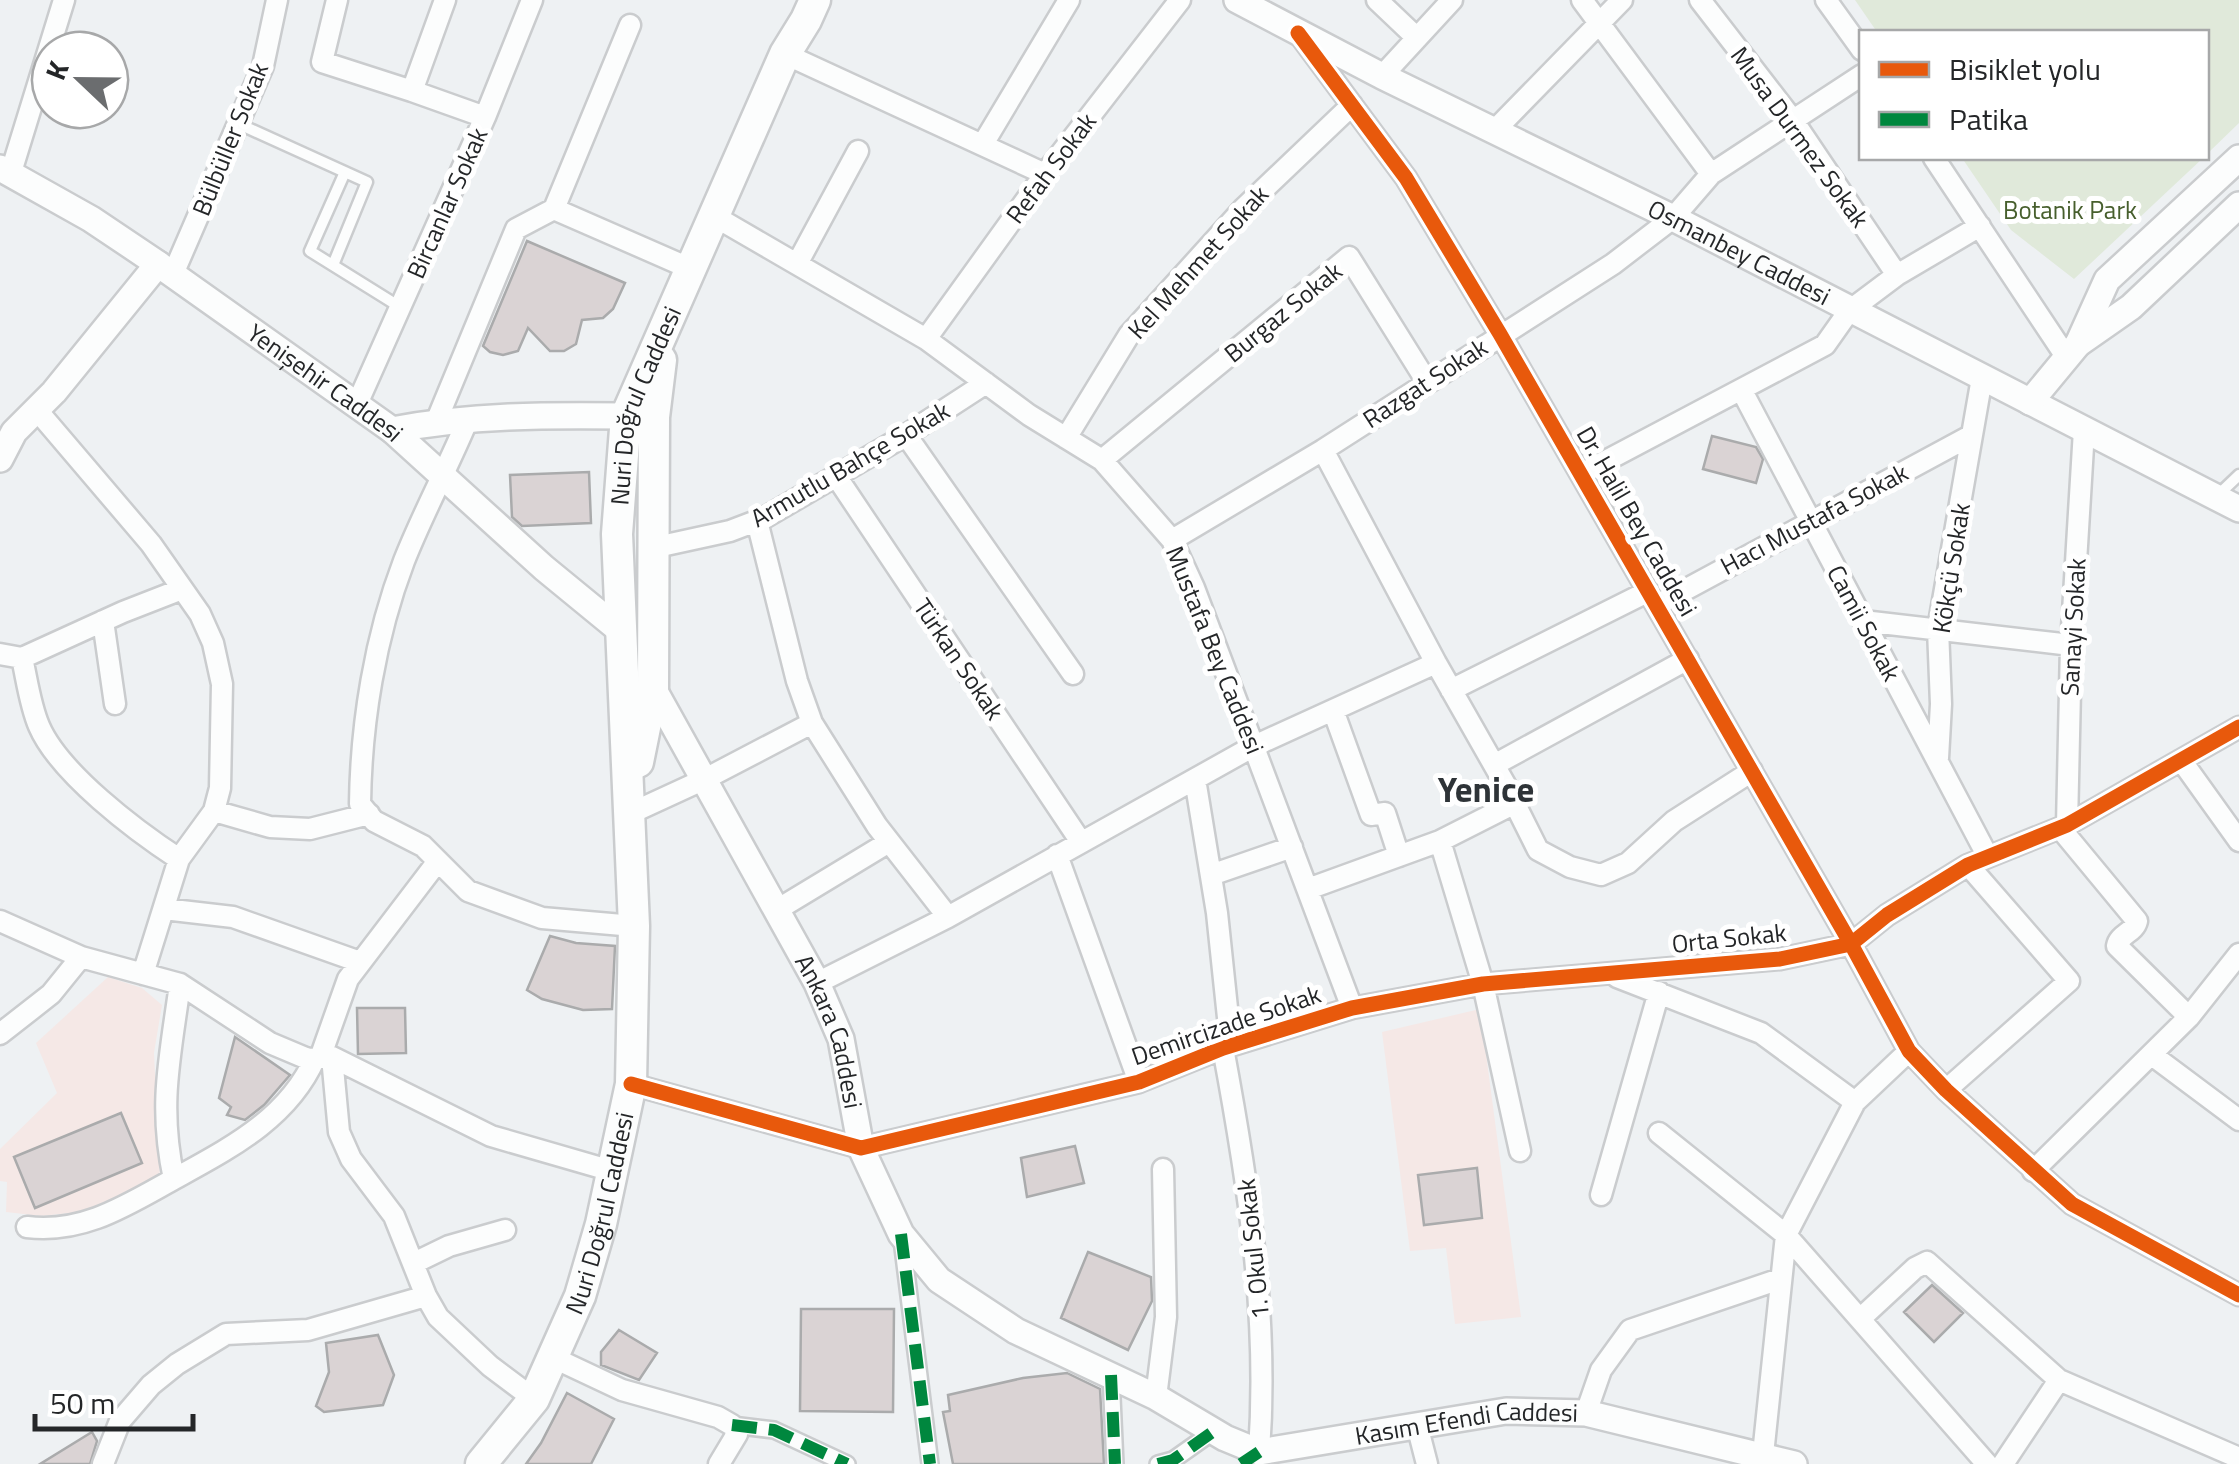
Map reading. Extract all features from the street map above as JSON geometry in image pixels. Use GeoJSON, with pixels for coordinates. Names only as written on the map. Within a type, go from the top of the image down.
{"type":"FeatureCollection","features":[{"type":"Feature","properties":{"kind":"main road"},"geometry":{"type":"LineString","coordinates":[[784,54],[800,0]]}},
{"type":"Feature","properties":{"kind":"main road"},"geometry":{"type":"LineString","coordinates":[[784,54],[815,0]]}},
{"type":"Feature","properties":{"kind":"main road","name":"Nuri Doğrul Caddesi"},"geometry":{"type":"LineString","coordinates":[[481,1464],[534,1399],[557,1360],[601,1224],[631,1084],[634,926],[617,534],[640,416],[667,318],[784,54]]}},
{"type":"Feature","properties":{"kind":"main road","name":"Nuri Doğrul Caddesi"},"geometry":{"type":"LineString","coordinates":[[628,814],[653,688],[655,631],[640,416]]}},
{"type":"Feature","properties":{"kind":"street"},"geometry":{"type":"LineString","coordinates":[[5,170],[64,0]]}},
{"type":"Feature","properties":{"kind":"street","name":"Bülbüller Sokak"},"geometry":{"type":"LineString","coordinates":[[166,269],[263,66],[278,0]]}},
{"type":"Feature","properties":{"kind":"street"},"geometry":{"type":"LineString","coordinates":[[337,0],[322,62],[485,117]]}},
{"type":"Feature","properties":{"kind":"street"},"geometry":{"type":"LineString","coordinates":[[412,91],[446,0]]}},
{"type":"Feature","properties":{"kind":"street","name":"Bircanlar Sokak"},"geometry":{"type":"LineString","coordinates":[[358,404],[485,117],[532,0]]}},
{"type":"Feature","properties":{"kind":"street"},"geometry":{"type":"LineString","coordinates":[[984,144],[1069,0]]}},
{"type":"Feature","properties":{"kind":"street","name":"Refah Sokak"},"geometry":{"type":"LineString","coordinates":[[926,338],[1045,174],[1180,0]]}},
{"type":"Feature","properties":{"kind":"street","name":"Osmanbey Caddesi"},"geometry":{"type":"LineString","coordinates":[[1237,0],[2228,503]]}},
{"type":"Feature","properties":{"kind":"street"},"geometry":{"type":"LineString","coordinates":[[1377,0],[1417,38]]}},
{"type":"Feature","properties":{"kind":"street"},"geometry":{"type":"LineString","coordinates":[[1382,76],[1452,0]]}},
{"type":"Feature","properties":{"kind":"street"},"geometry":{"type":"LineString","coordinates":[[1582,0],[1712,174]]}},
{"type":"Feature","properties":{"kind":"street"},"geometry":{"type":"LineString","coordinates":[[1494,131],[1622,0]]}},
{"type":"Feature","properties":{"kind":"street","name":"Musa Durmez Sokak"},"geometry":{"type":"LineString","coordinates":[[1700,0],[1792,119],[1897,275]]}},
{"type":"Feature","properties":{"kind":"street"},"geometry":{"type":"LineString","coordinates":[[1826,0],[1859,46]]}},
{"type":"Feature","properties":{"kind":"street"},"geometry":{"type":"LineString","coordinates":[[436,422],[516,228],[554,210],[630,25]]}},
{"type":"Feature","properties":{"kind":"street","name":"Dr. Halil Bey Caddesi"},"geometry":{"type":"LineString","coordinates":[[1298,33],[1406,178],[1500,334],[1852,944],[1908,1051],[2072,1204],[2239,1296]]}},
{"type":"Feature","properties":{"kind":"street"},"geometry":{"type":"LineString","coordinates":[[784,54],[1045,174]]}},
{"type":"Feature","properties":{"kind":"street","name":"Razgat Sokak"},"geometry":{"type":"LineString","coordinates":[[1172,540],[1323,450],[1613,264],[1672,218],[1712,174],[1859,77]]}},
{"type":"Feature","properties":{"kind":"street","name":"Kel Mehmet Sokak"},"geometry":{"type":"LineString","coordinates":[[1066,438],[1142,320],[1244,208],[1352,105]]}},
{"type":"Feature","properties":{"kind":"street"},"geometry":{"type":"LineString","coordinates":[[798,264],[858,151]]}},
{"type":"Feature","properties":{"kind":"street"},"geometry":{"type":"LineString","coordinates":[[2073,351],[2107,280],[2239,158]]}},
{"type":"Feature","properties":{"kind":"street"},"geometry":{"type":"LineString","coordinates":[[1935,160],[2073,351]]}},
{"type":"Feature","properties":{"kind":"street","name":"Yenişehir Caddesi"},"geometry":{"type":"LineString","coordinates":[[5,170],[166,269],[358,404],[622,632]]}},
{"type":"Feature","properties":{"kind":"street"},"geometry":{"type":"LineString","coordinates":[[2030,402],[2073,351],[2131,307],[2239,204]]}},
{"type":"Feature","properties":{"kind":"street"},"geometry":{"type":"LineString","coordinates":[[554,210],[689,268]]}},
{"type":"Feature","properties":{"kind":"street","name":"Mustafa Bey Caddesi"},"geometry":{"type":"LineString","coordinates":[[714,216],[926,338],[1102,460],[1172,540],[1194,588],[1352,1008]]}},
{"type":"Feature","properties":{"kind":"street"},"geometry":{"type":"LineString","coordinates":[[1581,474],[1825,345],[1849,311],[1897,275],[1980,226]]}},
{"type":"Feature","properties":{"kind":"street","name":"Burgaz Sokak"},"geometry":{"type":"LineString","coordinates":[[1102,460],[1349,257],[1427,382]]}},
{"type":"Feature","properties":{"kind":"street"},"geometry":{"type":"LineString","coordinates":[[0,459],[14,432],[166,269]]}},
{"type":"Feature","properties":{"kind":"street","name":"Kökçü Sokak"},"geometry":{"type":"LineString","coordinates":[[1938,760],[1938,629],[1982,378]]}},
{"type":"Feature","properties":{"kind":"street","name":"Armutlu Bahçe Sokak"},"geometry":{"type":"LineString","coordinates":[[652,548],[730,531],[757,520],[906,435],[986,383]]}},
{"type":"Feature","properties":{"kind":"street","name":"Camii Sokak"},"geometry":{"type":"LineString","coordinates":[[1742,390],[1988,855]]}},
{"type":"Feature","properties":{"kind":"street"},"geometry":{"type":"LineString","coordinates":[[36,409],[151,544],[200,614],[213,643],[222,684],[220,788],[214,811],[179,859],[143,974]]}},
{"type":"Feature","properties":{"kind":"street"},"geometry":{"type":"LineString","coordinates":[[392,430],[436,422],[527,415],[640,416]]}},
{"type":"Feature","properties":{"kind":"street"},"geometry":{"type":"LineString","coordinates":[[468,419],[404,560],[377,647],[360,804],[374,821],[423,846],[468,891],[542,918],[634,926]]}},
{"type":"Feature","properties":{"kind":"street","name":"Sanayi Sokak"},"geometry":{"type":"LineString","coordinates":[[2063,827],[2084,430]]}},
{"type":"Feature","properties":{"kind":"street"},"geometry":{"type":"LineString","coordinates":[[906,435],[1073,674]]}},
{"type":"Feature","properties":{"kind":"street","name":"Hacı Mustafa Sokak"},"geometry":{"type":"LineString","coordinates":[[1452,690],[1653,598],[1972,435]]}},
{"type":"Feature","properties":{"kind":"street"},"geometry":{"type":"LineString","coordinates":[[1323,450],[1538,850],[1570,867],[1601,874],[1628,863],[1674,821],[1752,771]]}},
{"type":"Feature","properties":{"kind":"street","name":"Türkan Sokak"},"geometry":{"type":"LineString","coordinates":[[836,476],[1082,842]]}},
{"type":"Feature","properties":{"kind":"street"},"geometry":{"type":"LineString","coordinates":[[757,520],[796,681],[812,722],[845,780],[948,917]]}},
{"type":"Feature","properties":{"kind":"street"},"geometry":{"type":"LineString","coordinates":[[0,654],[22,658],[182,590]]}},
{"type":"Feature","properties":{"kind":"street"},"geometry":{"type":"LineString","coordinates":[[103,621],[116,704]]}},
{"type":"Feature","properties":{"kind":"street"},"geometry":{"type":"LineString","coordinates":[[1863,621],[2070,644]]}},
{"type":"Feature","properties":{"kind":"street"},"geometry":{"type":"LineString","coordinates":[[622,632],[655,631]]}},
{"type":"Feature","properties":{"kind":"street"},"geometry":{"type":"LineString","coordinates":[[22,658],[39,726],[50,745],[115,814],[179,859]]}},
{"type":"Feature","properties":{"kind":"street"},"geometry":{"type":"LineString","coordinates":[[1494,765],[1688,659]]}},
{"type":"Feature","properties":{"kind":"street"},"geometry":{"type":"LineString","coordinates":[[817,983],[948,917],[1254,746],[1436,663]]}},
{"type":"Feature","properties":{"kind":"street","name":"Ankara Caddesi"},"geometry":{"type":"LineString","coordinates":[[653,688],[817,983],[841,1040],[861,1148],[901,1234],[930,1464]]}},
{"type":"Feature","properties":{"kind":"street"},"geometry":{"type":"LineString","coordinates":[[1333,710],[1372,816],[1385,813],[1398,856]]}},
{"type":"Feature","properties":{"kind":"street"},"geometry":{"type":"LineString","coordinates":[[628,814],[705,779],[812,722]]}},
{"type":"Feature","properties":{"kind":"street"},"geometry":{"type":"LineString","coordinates":[[1852,944],[1887,915],[1968,866],[2063,827],[2239,727]]}},
{"type":"Feature","properties":{"kind":"street"},"geometry":{"type":"LineString","coordinates":[[2180,760],[2239,841]]}},
{"type":"Feature","properties":{"kind":"street","name":"1. Okul Sokak"},"geometry":{"type":"LineString","coordinates":[[1195,778],[1211,876],[1227,1048],[1260,1302],[1264,1380],[1250,1458]]}},
{"type":"Feature","properties":{"kind":"street"},"geometry":{"type":"LineString","coordinates":[[1308,889],[1440,841],[1515,803]]}},
{"type":"Feature","properties":{"kind":"street"},"geometry":{"type":"LineString","coordinates":[[214,811],[270,827],[310,829],[369,814]]}},
{"type":"Feature","properties":{"kind":"street"},"geometry":{"type":"LineString","coordinates":[[2063,827],[2138,922],[2120,938],[2117,946],[2189,1017]]}},
{"type":"Feature","properties":{"kind":"street"},"geometry":{"type":"LineString","coordinates":[[1440,841],[1483,984],[1520,1151]]}},
{"type":"Feature","properties":{"kind":"street"},"geometry":{"type":"LineString","coordinates":[[774,911],[890,842]]}},
{"type":"Feature","properties":{"kind":"street"},"geometry":{"type":"LineString","coordinates":[[1211,876],[1292,847]]}},
{"type":"Feature","properties":{"kind":"street"},"geometry":{"type":"LineString","coordinates":[[1058,855],[1139,1082]]}},
{"type":"Feature","properties":{"kind":"street"},"geometry":{"type":"LineString","coordinates":[[27,1227],[53,1230],[91,1222],[245,1139],[274,1116],[322,1057],[348,979],[438,861]]}},
{"type":"Feature","properties":{"kind":"street"},"geometry":{"type":"LineString","coordinates":[[1946,1090],[2068,981],[1968,866]]}},
{"type":"Feature","properties":{"kind":"street"},"geometry":{"type":"LineString","coordinates":[[164,910],[233,917],[360,962]]}},
{"type":"Feature","properties":{"kind":"street"},"geometry":{"type":"LineString","coordinates":[[0,921],[82,957],[180,984],[270,1043],[308,1058],[322,1057],[491,1136],[612,1172]]}},
{"type":"Feature","properties":{"kind":"street","name":"Orta Sokak"},"geometry":{"type":"LineString","coordinates":[[1611,975],[1780,960],[1852,944]]}},
{"type":"Feature","properties":{"kind":"street"},"geometry":{"type":"LineString","coordinates":[[2033,1171],[2189,1017],[2239,954]]}},
{"type":"Feature","properties":{"kind":"street"},"geometry":{"type":"LineString","coordinates":[[0,1034],[51,994],[82,957]]}},
{"type":"Feature","properties":{"kind":"street","name":"Demircizade Sokak"},"geometry":{"type":"LineString","coordinates":[[861,1148],[1139,1082],[1227,1048],[1352,1008],[1483,984],[1611,975],[1761,1032],[1855,1102]]}},
{"type":"Feature","properties":{"kind":"street"},"geometry":{"type":"LineString","coordinates":[[174,1179],[166,1142],[164,1089],[180,984]]}},
{"type":"Feature","properties":{"kind":"street"},"geometry":{"type":"LineString","coordinates":[[1601,1195],[1658,992]]}},
{"type":"Feature","properties":{"kind":"street"},"geometry":{"type":"LineString","coordinates":[[1763,1460],[1786,1235],[1855,1102],[1908,1051]]}},
{"type":"Feature","properties":{"kind":"street"},"geometry":{"type":"LineString","coordinates":[[2152,1055],[2239,1120]]}},
{"type":"Feature","properties":{"kind":"street"},"geometry":{"type":"LineString","coordinates":[[322,1057],[339,1132],[350,1159],[394,1216],[438,1316],[477,1354],[534,1399]]}},
{"type":"Feature","properties":{"kind":"street"},"geometry":{"type":"LineString","coordinates":[[631,1084],[861,1148]]}},
{"type":"Feature","properties":{"kind":"street"},"geometry":{"type":"LineString","coordinates":[[1658,1133],[1786,1235],[1987,1464]]}},
{"type":"Feature","properties":{"kind":"street"},"geometry":{"type":"LineString","coordinates":[[1156,1396],[1166,1317],[1164,1168]]}},
{"type":"Feature","properties":{"kind":"street"},"geometry":{"type":"LineString","coordinates":[[414,1263],[449,1246],[505,1230]]}},
{"type":"Feature","properties":{"kind":"street"},"geometry":{"type":"LineString","coordinates":[[901,1234],[939,1280],[1016,1331],[1156,1396],[1250,1458]]}},
{"type":"Feature","properties":{"kind":"street"},"geometry":{"type":"LineString","coordinates":[[1860,1319],[1915,1268],[1927,1262],[2059,1380],[2239,1458]]}},
{"type":"Feature","properties":{"kind":"street"},"geometry":{"type":"LineString","coordinates":[[1586,1414],[1601,1370],[1630,1330],[1780,1279]]}},
{"type":"Feature","properties":{"kind":"street"},"geometry":{"type":"LineString","coordinates":[[104,1464],[120,1421],[151,1385],[226,1334],[308,1330],[426,1296]]}},
{"type":"Feature","properties":{"kind":"street"},"geometry":{"type":"LineString","coordinates":[[557,1360],[622,1390],[718,1417],[732,1425],[774,1430],[846,1464]]}},
{"type":"Feature","properties":{"kind":"street"},"geometry":{"type":"LineString","coordinates":[[1111,1376],[1115,1464]]}},
{"type":"Feature","properties":{"kind":"street"},"geometry":{"type":"LineString","coordinates":[[2003,1464],[2059,1380]]}},
{"type":"Feature","properties":{"kind":"street","name":"Kasım Efendi Caddesi"},"geometry":{"type":"LineString","coordinates":[[1250,1458],[1506,1411],[1586,1414],[1763,1460],[1794,1464]]}},
{"type":"Feature","properties":{"kind":"street"},"geometry":{"type":"LineString","coordinates":[[719,1464],[737,1434],[732,1425]]}},
{"type":"Feature","properties":{"kind":"street"},"geometry":{"type":"LineString","coordinates":[[1417,1425],[1427,1464]]}},
{"type":"Feature","properties":{"kind":"street"},"geometry":{"type":"LineString","coordinates":[[1158,1464],[1172,1460],[1214,1431]]}},
{"type":"Feature","properties":{"kind":"lane"},"geometry":{"type":"LineString","coordinates":[[238,124],[367,182],[333,266]]}},
{"type":"Feature","properties":{"kind":"lane"},"geometry":{"type":"LineString","coordinates":[[345,172],[310,251],[400,308]]}},
{"type":"Feature","properties":{"kind":"lane"},"geometry":{"type":"LineString","coordinates":[[2228,503],[2239,475]]}},
{"type":"Feature","properties":{"kind":"shaded area"},"geometry":{"type":"Polygon","coordinates":[[[108,977],[142,988],[162,1005],[154,1053],[160,1180],[79,1212],[41,1216],[6,1212],[7,1182],[0,1181],[0,1149],[57,1093],[36,1043],[108,977]]]}},
{"type":"Feature","properties":{"kind":"shaded area"},"geometry":{"type":"Polygon","coordinates":[[[1480,1009],[1521,1317],[1455,1324],[1446,1248],[1410,1251],[1382,1032],[1480,1009]]]}},
{"type":"Feature","properties":{"kind":"green space"},"geometry":{"type":"Polygon","coordinates":[[[1855,0],[2239,0],[2239,123],[2209,152],[2209,30],[1876,30],[1855,0]]]}},
{"type":"Feature","properties":{"kind":"green space","name":"Botanik Park"},"geometry":{"type":"Polygon","coordinates":[[[1963,160],[2201,160],[2074,279],[2011,230],[1963,160]]]}},
{"type":"Feature","properties":{"kind":"building"},"geometry":{"type":"Polygon","coordinates":[[[527,241],[625,283],[613,309],[603,318],[582,320],[576,344],[564,351],[550,351],[528,328],[518,351],[503,355],[490,352],[483,346],[527,241]]]}},
{"type":"Feature","properties":{"kind":"building"},"geometry":{"type":"Polygon","coordinates":[[[1712,436],[1756,447],[1763,459],[1756,483],[1703,469],[1712,436]]]}},
{"type":"Feature","properties":{"kind":"building"},"geometry":{"type":"Polygon","coordinates":[[[589,472],[591,523],[522,526],[512,517],[510,475],[589,472]]]}},
{"type":"Feature","properties":{"kind":"building"},"geometry":{"type":"Polygon","coordinates":[[[550,936],[615,946],[612,1009],[583,1010],[542,999],[527,990],[550,936]]]}},
{"type":"Feature","properties":{"kind":"building"},"geometry":{"type":"Polygon","coordinates":[[[357,1008],[405,1008],[406,1053],[358,1054],[357,1008]]]}},
{"type":"Feature","properties":{"kind":"building"},"geometry":{"type":"Polygon","coordinates":[[[235,1037],[290,1075],[245,1120],[227,1115],[231,1107],[219,1098],[235,1037]]]}},
{"type":"Feature","properties":{"kind":"building"},"geometry":{"type":"Polygon","coordinates":[[[121,1113],[142,1163],[35,1208],[14,1157],[121,1113]]]}},
{"type":"Feature","properties":{"kind":"building"},"geometry":{"type":"Polygon","coordinates":[[[1075,1146],[1084,1183],[1027,1197],[1021,1158],[1075,1146]]]}},
{"type":"Feature","properties":{"kind":"building"},"geometry":{"type":"Polygon","coordinates":[[[1477,1168],[1482,1218],[1424,1225],[1418,1175],[1477,1168]]]}},
{"type":"Feature","properties":{"kind":"building"},"geometry":{"type":"Polygon","coordinates":[[[1088,1252],[1151,1277],[1152,1301],[1128,1350],[1061,1318],[1088,1252]]]}},
{"type":"Feature","properties":{"kind":"building"},"geometry":{"type":"Polygon","coordinates":[[[1932,1285],[1963,1313],[1934,1342],[1904,1312],[1932,1285]]]}},
{"type":"Feature","properties":{"kind":"building"},"geometry":{"type":"Polygon","coordinates":[[[801,1309],[894,1309],[893,1412],[800,1411],[801,1309]]]}},
{"type":"Feature","properties":{"kind":"building"},"geometry":{"type":"Polygon","coordinates":[[[619,1330],[657,1353],[639,1380],[601,1365],[601,1352],[619,1330]]]}},
{"type":"Feature","properties":{"kind":"building"},"geometry":{"type":"Polygon","coordinates":[[[378,1335],[394,1375],[383,1405],[324,1412],[316,1406],[329,1372],[326,1343],[378,1335]]]}},
{"type":"Feature","properties":{"kind":"building"},"geometry":{"type":"Polygon","coordinates":[[[1067,1373],[1100,1389],[1104,1464],[953,1464],[943,1412],[950,1411],[948,1395],[1023,1378],[1067,1373]]]}},
{"type":"Feature","properties":{"kind":"building"},"geometry":{"type":"Polygon","coordinates":[[[567,1393],[614,1419],[591,1464],[526,1464],[541,1443],[567,1393]]]}},
{"type":"Feature","properties":{"kind":"building"},"geometry":{"type":"Polygon","coordinates":[[[92,1432],[97,1441],[90,1464],[40,1464],[92,1432]]]}},
{"type":"Feature","properties":{"kind":"marked path"},"geometry":{"type":"LineString","coordinates":[[901,1234],[930,1464]]}},
{"type":"Feature","properties":{"kind":"marked path"},"geometry":{"type":"LineString","coordinates":[[1111,1375],[1115,1464]]}},
{"type":"Feature","properties":{"kind":"marked path"},"geometry":{"type":"LineString","coordinates":[[732,1425],[774,1430],[847,1464]]}},
{"type":"Feature","properties":{"kind":"marked path"},"geometry":{"type":"LineString","coordinates":[[1158,1464],[1173,1460],[1214,1431]]}},
{"type":"Feature","properties":{"kind":"marked path"},"geometry":{"type":"LineString","coordinates":[[1241,1464],[1259,1452]]}},
{"type":"Feature","properties":{"kind":"cycle path"},"geometry":{"type":"LineString","coordinates":[[1298,33],[1406,178],[1500,334],[1909,1051],[1946,1090],[2072,1204],[2239,1295]]}},
{"type":"Feature","properties":{"kind":"cycle path"},"geometry":{"type":"LineString","coordinates":[[631,1084],[861,1148],[1139,1082],[1223,1048],[1352,1008],[1483,984],[1780,959],[1851,944],[1887,915],[1968,865],[2067,825],[2239,727]]}},
{"type":"Feature","properties":{"kind":"district","name":"Yenice"},"geometry":{"type":"Point","coordinates":[1486,790]}}]}
